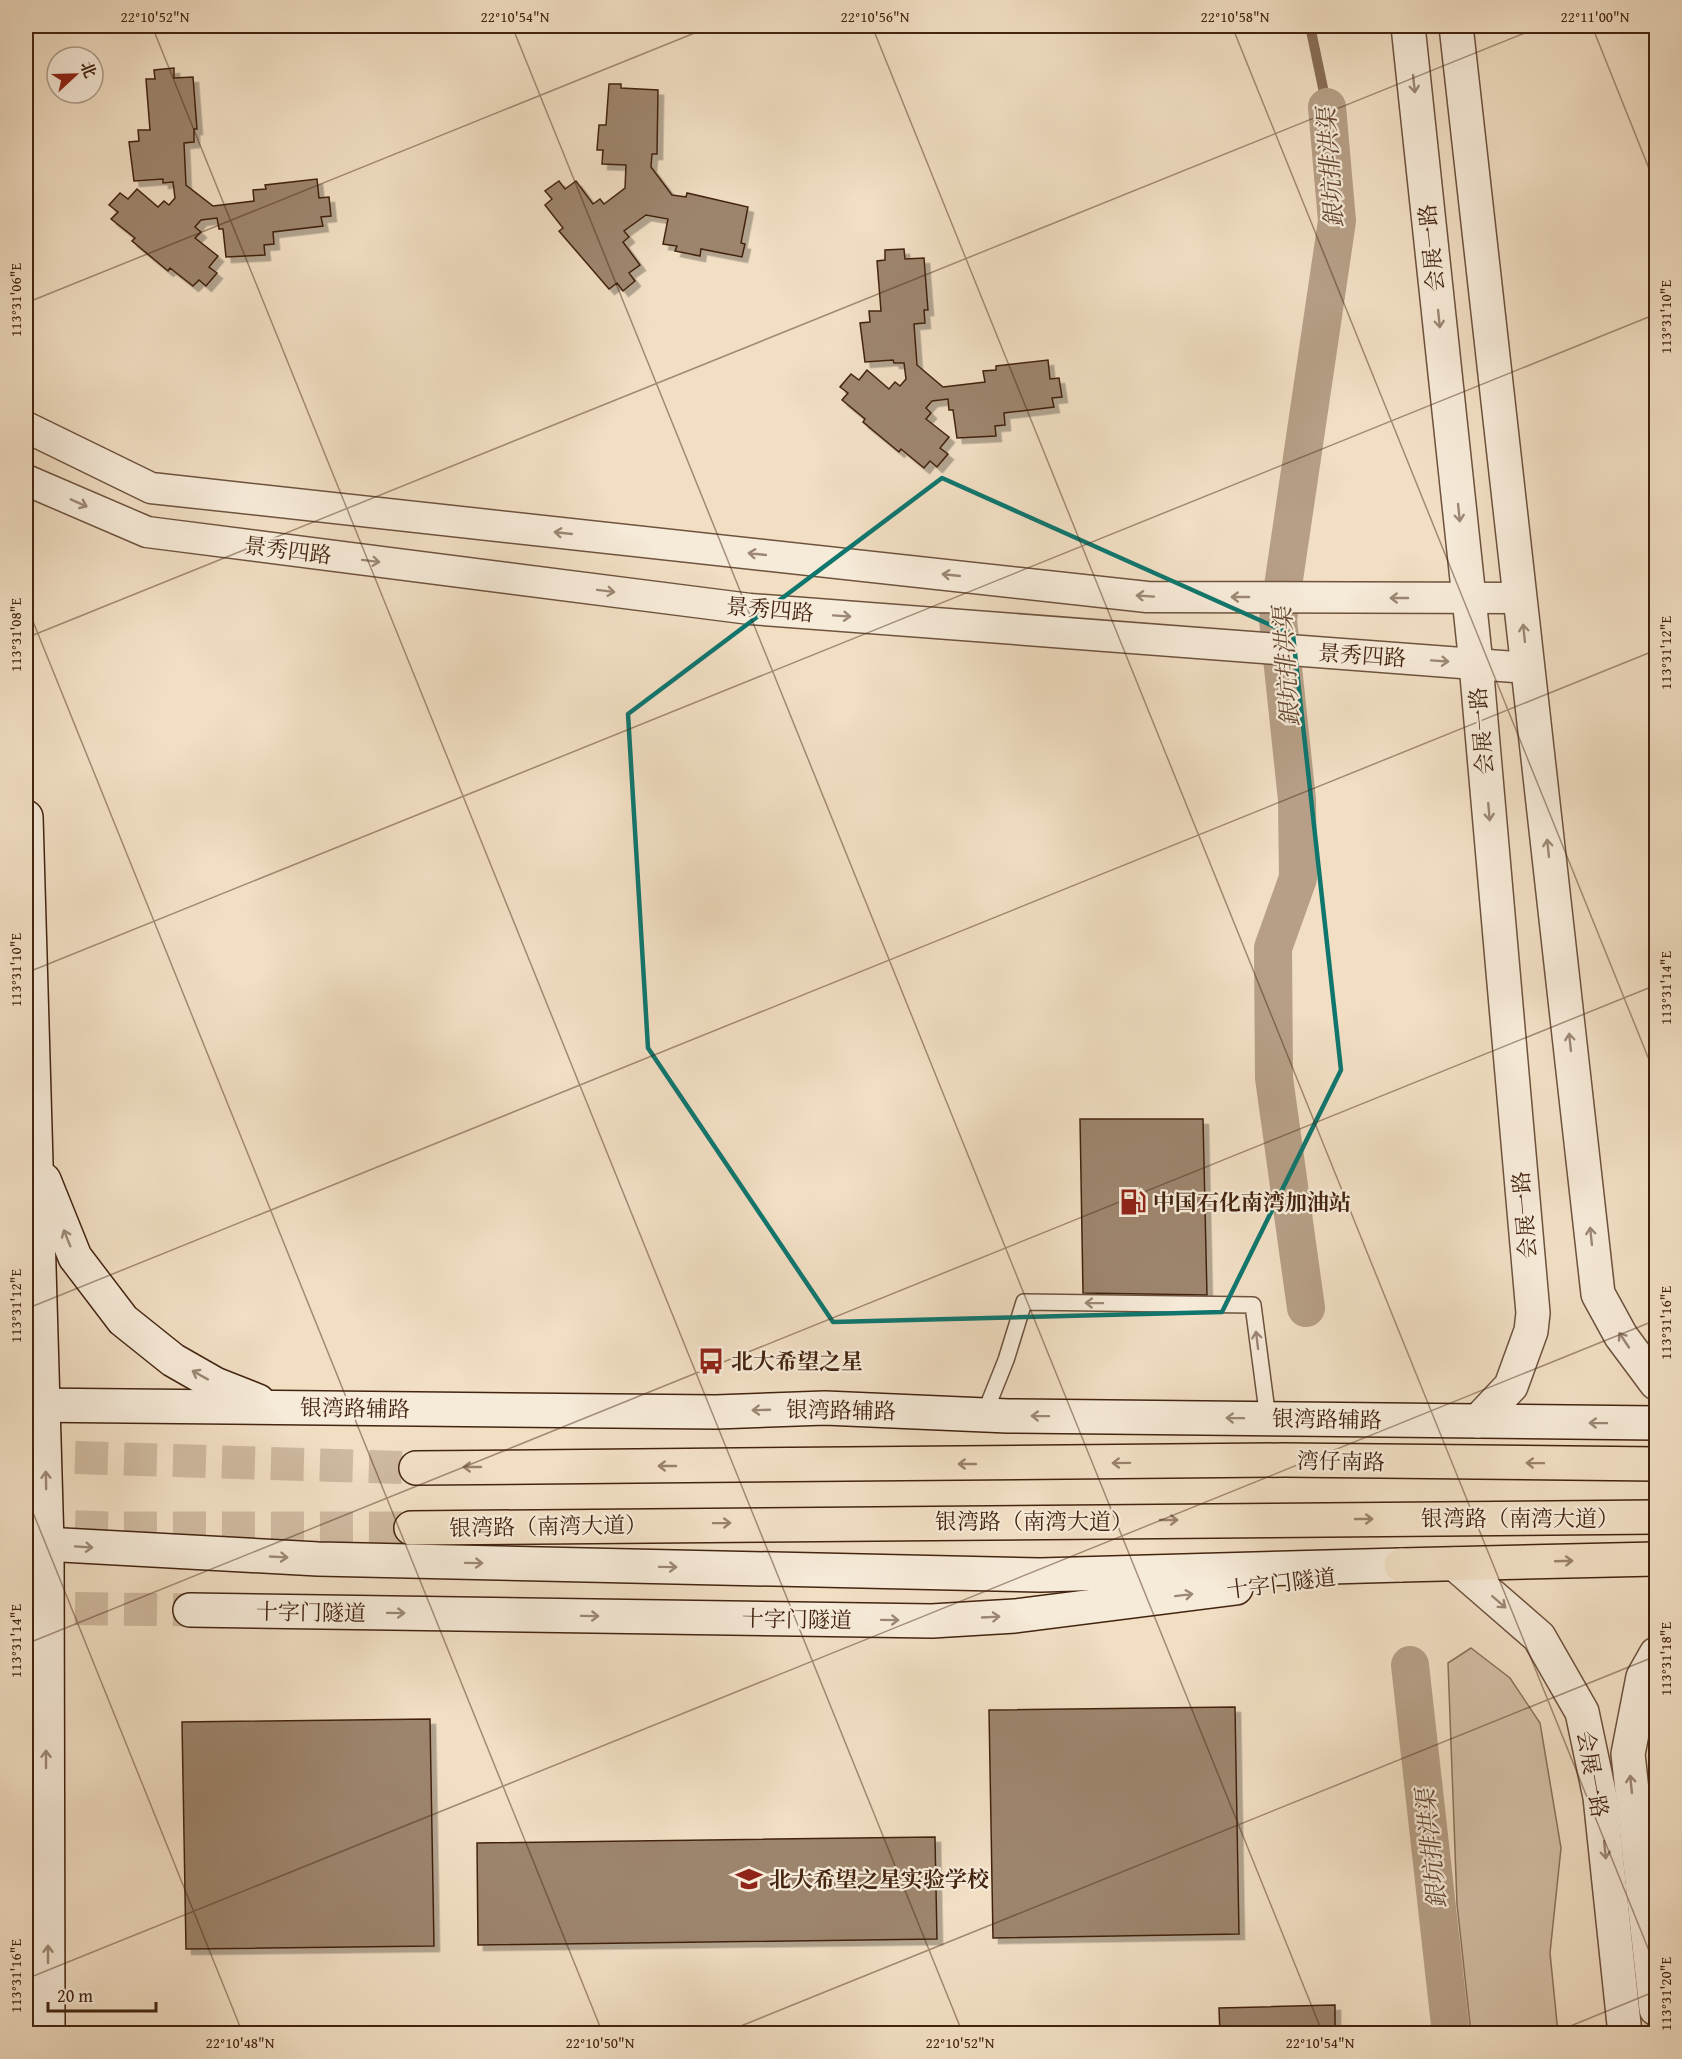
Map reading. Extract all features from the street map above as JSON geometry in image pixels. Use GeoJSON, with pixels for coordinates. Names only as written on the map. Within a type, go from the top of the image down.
{"type":"FeatureCollection","features":[{"type":"Feature","properties":{"kind":"main road","name":"会展一路"},"geometry":{"type":"LineString","coordinates":[[1408,26],[1476,664],[1533,1313],[1532,1331],[1511,1386],[1478,1421]]}},
{"type":"Feature","properties":{"kind":"main road"},"geometry":{"type":"LineString","coordinates":[[1456,26],[1598,1294],[1621,1336],[1656,1383]]}},
{"type":"Feature","properties":{"kind":"main road"},"geometry":{"type":"LineString","coordinates":[[26,817],[36,1160],[36,1544],[48,2034]]}},
{"type":"Feature","properties":{"kind":"main road"},"geometry":{"type":"LineString","coordinates":[[36,1160],[75,1257],[123,1320],[173,1360],[215,1383],[273,1407]]}},
{"type":"Feature","properties":{"kind":"main road","name":"银湾路辅路"},"geometry":{"type":"LineString","coordinates":[[35,1405],[705,1412],[825,1408],[984,1414],[1656,1424]]}},
{"type":"Feature","properties":{"kind":"main road","name":"湾仔南路"},"geometry":{"type":"LineString","coordinates":[[416,1468],[1284,1460],[1656,1464]]}},
{"type":"Feature","properties":{"kind":"main road","name":"银湾路（南湾大道）"},"geometry":{"type":"LineString","coordinates":[[411,1528],[1656,1517]]}},
{"type":"Feature","properties":{"kind":"main road"},"geometry":{"type":"LineString","coordinates":[[36,1544],[318,1559],[1040,1575],[1656,1558]]}},
{"type":"Feature","properties":{"kind":"main road","name":"会展一路"},"geometry":{"type":"LineString","coordinates":[[1455,1564],[1539,1637],[1582,1712],[1600,1797],[1625,2034]]}},
{"type":"Feature","properties":{"kind":"main road","name":"十字门隧道"},"geometry":{"type":"LineString","coordinates":[[190,1610],[932,1621],[1027,1615],[1390,1569],[1401,1565]]}},
{"type":"Feature","properties":{"kind":"main road","name":"会展一路"},"geometry":{"type":"LineString","coordinates":[[1656,1654],[1643,1677],[1628,1754],[1656,2009]]}},
{"type":"Feature","properties":{"kind":"street","name":"景秀四路"},"geometry":{"type":"LineString","coordinates":[[26,427],[151,488],[1136,596],[1520,598]]}},
{"type":"Feature","properties":{"kind":"street","name":"景秀四路"},"geometry":{"type":"LineString","coordinates":[[26,480],[147,532],[750,609],[1528,668]]}},
{"type":"Feature","properties":{"kind":"lane"},"geometry":{"type":"LineString","coordinates":[[984,1414],[1006,1360],[1024,1302],[1253,1305],[1268,1419]]}},
{"type":"Feature","properties":{"kind":"highlighted area"},"geometry":{"type":"Polygon","coordinates":[[[942,478],[1293,635],[1341,1070],[1222,1312],[833,1322],[648,1048],[628,714],[942,478]]]}},
{"type":"Feature","properties":{"kind":"shaded area"},"geometry":{"type":"Polygon","coordinates":[[[1471,1648],[1510,1678],[1540,1723],[1561,1848],[1550,1953],[1558,2033],[1471,2033],[1457,1904],[1448,1663],[1471,1648]]]}},
{"type":"Feature","properties":{"kind":"building"},"geometry":{"type":"Polygon","coordinates":[[[174,68],[174,78],[193,77],[197,129],[194,129],[194,142],[184,143],[186,185],[213,206],[254,201],[253,190],[266,189],[265,185],[317,179],[319,198],[329,197],[331,216],[321,217],[323,226],[273,232],[274,244],[264,245],[265,255],[226,257],[223,229],[219,229],[217,218],[201,220],[195,227],[201,232],[195,238],[218,256],[209,267],[217,273],[206,286],[199,280],[193,286],[170,268],[168,271],[132,241],[135,238],[111,219],[118,212],[109,205],[120,193],[128,199],[137,189],[158,207],[164,201],[169,205],[175,198],[173,182],[163,183],[163,179],[134,181],[129,142],[139,141],[138,130],[150,130],[146,79],[155,79],[154,70],[174,68]]]}},
{"type":"Feature","properties":{"kind":"building"},"geometry":{"type":"Polygon","coordinates":[[[609,84],[621,84],[621,88],[658,90],[657,154],[652,154],[651,167],[672,195],[686,197],[687,193],[748,207],[741,243],[745,244],[742,257],[701,249],[700,256],[675,251],[677,246],[663,244],[668,219],[646,215],[624,231],[629,237],[623,242],[640,265],[629,273],[635,281],[623,291],[617,283],[609,289],[559,231],[563,228],[545,205],[552,199],[545,191],[559,181],[565,189],[576,181],[593,204],[600,199],[604,204],[625,188],[626,165],[602,164],[603,150],[597,150],[599,125],[606,125],[609,84]]]}},
{"type":"Feature","properties":{"kind":"building"},"geometry":{"type":"Polygon","coordinates":[[[904,249],[905,259],[924,258],[928,310],[924,310],[925,323],[914,324],[917,365],[943,387],[985,382],[983,371],[996,370],[996,366],[1048,360],[1050,379],[1059,378],[1062,397],[1052,398],[1054,407],[1004,413],[1005,425],[995,426],[996,436],[957,438],[953,410],[949,410],[948,399],[932,401],[926,408],[931,413],[926,419],[949,437],[940,448],[948,454],[937,467],[930,461],[924,468],[901,449],[899,452],[863,422],[865,419],[842,400],[848,393],[840,387],[851,374],[859,380],[867,370],[889,389],[895,382],[900,386],[906,379],[904,363],[894,363],[893,360],[865,362],[860,323],[870,322],[869,311],[881,311],[877,261],[885,260],[885,250],[904,249]]]}},
{"type":"Feature","properties":{"kind":"building"},"geometry":{"type":"Polygon","coordinates":[[[1080,1119],[1203,1119],[1207,1295],[1083,1293],[1080,1119]]]}},
{"type":"Feature","properties":{"kind":"building"},"geometry":{"type":"Polygon","coordinates":[[[1235,1707],[1239,1934],[993,1938],[989,1710],[1235,1707]]]}},
{"type":"Feature","properties":{"kind":"building"},"geometry":{"type":"Polygon","coordinates":[[[430,1719],[434,1946],[186,1949],[182,1722],[430,1719]]]}},
{"type":"Feature","properties":{"kind":"building"},"geometry":{"type":"Polygon","coordinates":[[[935,1837],[937,1939],[478,1945],[477,1843],[935,1837]]]}},
{"type":"Feature","properties":{"kind":"building"},"geometry":{"type":"Polygon","coordinates":[[[1335,2005],[1335,2034],[1220,2034],[1219,2008],[1335,2005]]]}},
{"type":"Feature","properties":{"kind":"waterway","name":"銀坑排洪渠"},"geometry":{"type":"LineString","coordinates":[[1310,26],[1327,107]]}},
{"type":"Feature","properties":{"kind":"waterway","name":"銀坑排洪渠"},"geometry":{"type":"LineString","coordinates":[[1306,1308],[1274,1078],[1273,948],[1298,878],[1297,800],[1278,620],[1337,221],[1327,107]]}},
{"type":"Feature","properties":{"kind":"waterway","name":"銀坑排洪渠"},"geometry":{"type":"LineString","coordinates":[[1410,1665],[1451,2034]]}},
{"type":"Feature","properties":{"kind":"tunnel"},"geometry":{"type":"LineString","coordinates":[[26,1456],[416,1468]]}},
{"type":"Feature","properties":{"kind":"tunnel"},"geometry":{"type":"LineString","coordinates":[[26,1525],[108,1528],[411,1528]]}},
{"type":"Feature","properties":{"kind":"tunnel"},"geometry":{"type":"LineString","coordinates":[[26,1608],[190,1610]]}},
{"type":"Feature","properties":{"kind":"place","name":"中国石化南湾加油站"},"geometry":{"type":"Point","coordinates":[1133,1202]}},
{"type":"Feature","properties":{"kind":"place","name":"北大希望之星"},"geometry":{"type":"Point","coordinates":[711,1361]}},
{"type":"Feature","properties":{"kind":"place","name":"北大希望之星实验学校"},"geometry":{"type":"Point","coordinates":[749,1879]}}]}
